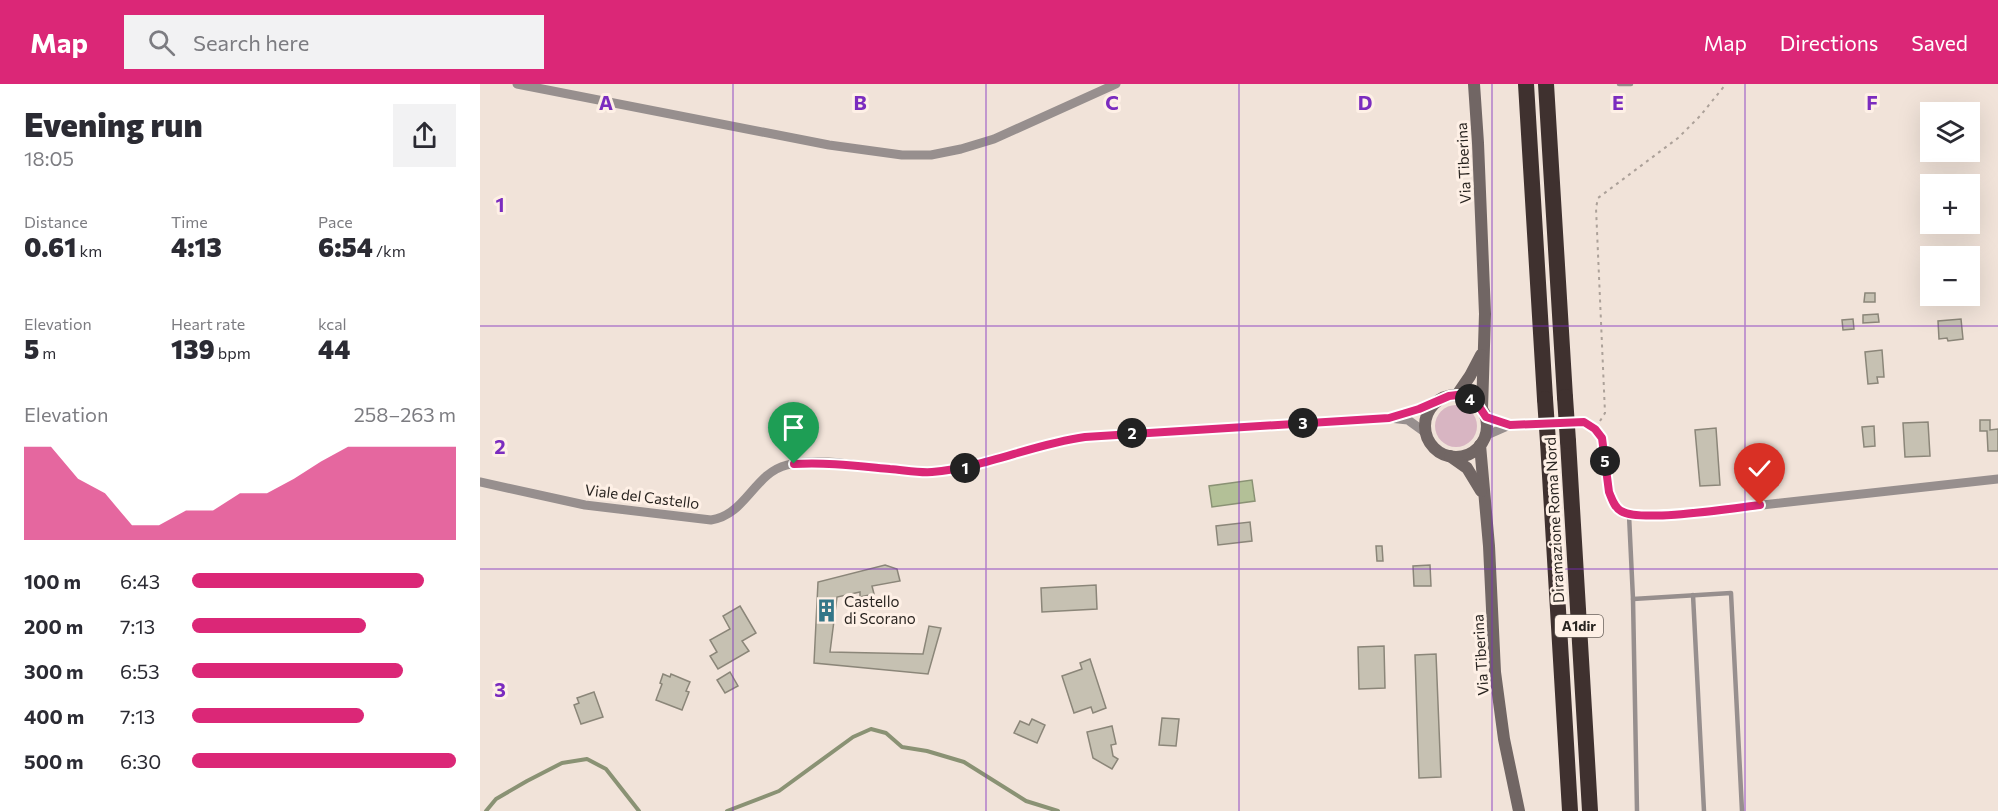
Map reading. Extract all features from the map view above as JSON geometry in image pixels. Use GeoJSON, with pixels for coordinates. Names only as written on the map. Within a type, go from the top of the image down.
{"type":"FeatureCollection","features":[{"type":"Feature","properties":{"kind":"highway","name":"Diramazione Roma Nord"},"geometry":{"type":"LineString","coordinates":[[1526,84],[1570,811]]}},
{"type":"Feature","properties":{"kind":"highway","name":"Diramazione Roma Nord"},"geometry":{"type":"LineString","coordinates":[[1546,84],[1590,811]]}},
{"type":"Feature","properties":{"kind":"main road","name":"Via Tiberina"},"geometry":{"type":"LineString","coordinates":[[1474,84],[1485,314],[1484,413]]}},
{"type":"Feature","properties":{"kind":"main road"},"geometry":{"type":"LineString","coordinates":[[1457,395],[1470,376],[1484,348]]}},
{"type":"Feature","properties":{"kind":"main road"},"geometry":{"type":"LineString","coordinates":[[1450,456],[1466,455],[1483,440],[1484,413],[1476,402],[1467,397],[1457,395],[1442,398],[1435,403],[1426,417],[1426,433],[1434,448],[1450,456],[1470,472],[1483,495]]}},
{"type":"Feature","properties":{"kind":"main road","name":"Via Tiberina"},"geometry":{"type":"LineString","coordinates":[[1483,440],[1483,495],[1488,526],[1495,672],[1504,739],[1520,811]]}},
{"type":"Feature","properties":{"kind":"main road"},"geometry":{"type":"LineString","coordinates":[[1504,739],[1512,811]]}},
{"type":"Feature","properties":{"kind":"street"},"geometry":{"type":"LineString","coordinates":[[517,84],[829,145],[902,155],[931,155],[962,149],[994,139],[1116,84]]}},
{"type":"Feature","properties":{"kind":"street"},"geometry":{"type":"LineString","coordinates":[[1389,418],[1435,403]]}},
{"type":"Feature","properties":{"kind":"street"},"geometry":{"type":"LineString","coordinates":[[1484,413],[1510,425]]}},
{"type":"Feature","properties":{"kind":"street"},"geometry":{"type":"LineString","coordinates":[[1389,418],[1408,420],[1426,433]]}},
{"type":"Feature","properties":{"kind":"street","name":"Viale del Castello"},"geometry":{"type":"LineString","coordinates":[[480,482],[585,505],[711,520],[733,512],[767,475],[783,466],[794,464],[831,464],[931,472],[970,467],[1040,446],[1085,437],[1389,418]]}},
{"type":"Feature","properties":{"kind":"street"},"geometry":{"type":"LineString","coordinates":[[1483,440],[1510,425],[1584,422],[1595,429],[1602,438],[1609,492],[1616,507],[1629,515],[1681,514],[1998,479]]}},
{"type":"Feature","properties":{"kind":"lane"},"geometry":{"type":"LineString","coordinates":[[1619,84],[1631,84]]}},
{"type":"Feature","properties":{"kind":"lane"},"geometry":{"type":"LineString","coordinates":[[1629,515],[1637,811]]}},
{"type":"Feature","properties":{"kind":"lane"},"geometry":{"type":"LineString","coordinates":[[1633,599],[1731,593],[1742,811]]}},
{"type":"Feature","properties":{"kind":"lane"},"geometry":{"type":"LineString","coordinates":[[1693,595],[1704,811]]}},
{"type":"Feature","properties":{"kind":"path"},"geometry":{"type":"LineString","coordinates":[[1595,429],[1605,412],[1596,208],[1598,198],[1678,138],[1700,116],[1726,84]]}},
{"type":"Feature","properties":{"kind":"shaded area"},"geometry":{"type":"Polygon","coordinates":[[[1456,405],[1464,406],[1471,411],[1476,418],[1476,434],[1471,441],[1464,446],[1456,447],[1448,446],[1441,441],[1436,434],[1435,426],[1436,418],[1441,411],[1448,406],[1456,405]]]}},
{"type":"Feature","properties":{"kind":"shaded area"},"geometry":{"type":"Polygon","coordinates":[[[1252,480],[1255,501],[1212,507],[1209,486],[1252,480]]]}},
{"type":"Feature","properties":{"kind":"building"},"geometry":{"type":"Polygon","coordinates":[[[1865,293],[1875,293],[1875,302],[1864,302],[1865,293]]]}},
{"type":"Feature","properties":{"kind":"building"},"geometry":{"type":"Polygon","coordinates":[[[1878,314],[1879,322],[1863,323],[1863,315],[1878,314]]]}},
{"type":"Feature","properties":{"kind":"building"},"geometry":{"type":"Polygon","coordinates":[[[1853,319],[1854,329],[1843,330],[1842,320],[1853,319]]]}},
{"type":"Feature","properties":{"kind":"building"},"geometry":{"type":"Polygon","coordinates":[[[1961,319],[1963,339],[1948,341],[1947,338],[1939,339],[1938,321],[1961,319]]]}},
{"type":"Feature","properties":{"kind":"building"},"geometry":{"type":"Polygon","coordinates":[[[1882,350],[1884,377],[1877,377],[1878,383],[1868,384],[1865,352],[1882,350]]]}},
{"type":"Feature","properties":{"kind":"building"},"geometry":{"type":"Polygon","coordinates":[[[1980,420],[1990,420],[1990,430],[1998,429],[1998,451],[1988,451],[1987,431],[1980,431],[1980,420]]]}},
{"type":"Feature","properties":{"kind":"building"},"geometry":{"type":"Polygon","coordinates":[[[1928,422],[1930,456],[1905,457],[1903,423],[1928,422]]]}},
{"type":"Feature","properties":{"kind":"building"},"geometry":{"type":"Polygon","coordinates":[[[1874,426],[1875,446],[1864,447],[1862,427],[1874,426]]]}},
{"type":"Feature","properties":{"kind":"building"},"geometry":{"type":"Polygon","coordinates":[[[1716,428],[1720,485],[1700,486],[1695,430],[1716,428]]]}},
{"type":"Feature","properties":{"kind":"building"},"geometry":{"type":"Polygon","coordinates":[[[1250,522],[1252,541],[1218,545],[1216,526],[1250,522]]]}},
{"type":"Feature","properties":{"kind":"building"},"geometry":{"type":"Polygon","coordinates":[[[1376,546],[1382,546],[1383,561],[1377,561],[1376,546]]]}},
{"type":"Feature","properties":{"kind":"building","name":"Castello di Scorano"},"geometry":{"type":"Polygon","coordinates":[[[885,565],[897,569],[900,581],[872,586],[874,594],[860,597],[860,592],[837,597],[830,652],[923,654],[929,626],[941,628],[928,674],[814,663],[818,582],[885,565]]]}},
{"type":"Feature","properties":{"kind":"building"},"geometry":{"type":"Polygon","coordinates":[[[1430,565],[1431,586],[1414,586],[1413,566],[1430,565]]]}},
{"type":"Feature","properties":{"kind":"building"},"geometry":{"type":"Polygon","coordinates":[[[1096,585],[1097,609],[1042,612],[1041,588],[1096,585]]]}},
{"type":"Feature","properties":{"kind":"building"},"geometry":{"type":"Polygon","coordinates":[[[740,606],[756,633],[742,641],[749,651],[718,669],[710,656],[717,652],[710,640],[730,629],[723,616],[740,606]]]}},
{"type":"Feature","properties":{"kind":"building"},"geometry":{"type":"Polygon","coordinates":[[[1384,646],[1385,688],[1359,689],[1358,647],[1384,646]]]}},
{"type":"Feature","properties":{"kind":"building"},"geometry":{"type":"Polygon","coordinates":[[[1436,654],[1441,777],[1419,778],[1415,655],[1436,654]]]}},
{"type":"Feature","properties":{"kind":"building"},"geometry":{"type":"Polygon","coordinates":[[[1090,659],[1106,708],[1093,713],[1091,707],[1074,713],[1062,676],[1082,669],[1080,663],[1090,659]]]}},
{"type":"Feature","properties":{"kind":"building"},"geometry":{"type":"Polygon","coordinates":[[[730,672],[738,686],[725,693],[717,680],[730,672]]]}},
{"type":"Feature","properties":{"kind":"building"},"geometry":{"type":"Polygon","coordinates":[[[663,674],[670,677],[671,674],[690,682],[682,710],[656,700],[663,674]]]}},
{"type":"Feature","properties":{"kind":"building"},"geometry":{"type":"Polygon","coordinates":[[[594,692],[603,717],[581,724],[574,705],[579,703],[577,698],[594,692]]]}},
{"type":"Feature","properties":{"kind":"building"},"geometry":{"type":"Polygon","coordinates":[[[1162,718],[1179,719],[1176,746],[1159,745],[1162,718]]]}},
{"type":"Feature","properties":{"kind":"building"},"geometry":{"type":"Polygon","coordinates":[[[1032,719],[1045,725],[1037,743],[1014,733],[1020,721],[1029,725],[1032,719]]]}},
{"type":"Feature","properties":{"kind":"building"},"geometry":{"type":"Polygon","coordinates":[[[1112,726],[1116,744],[1111,745],[1113,756],[1118,759],[1112,769],[1093,758],[1087,732],[1112,726]]]}},
{"type":"Feature","properties":{"kind":"waterway"},"geometry":{"type":"LineString","coordinates":[[727,811],[779,791],[853,737],[871,729],[886,733],[902,747],[927,751],[964,762],[1026,801],[1058,811]]}},
{"type":"Feature","properties":{"kind":"waterway"},"geometry":{"type":"LineString","coordinates":[[486,811],[496,799],[527,781],[562,763],[587,759],[606,769],[639,811]]}},
{"type":"Feature","properties":{"kind":"place","name":"Castello di Scorano"},"geometry":{"type":"Point","coordinates":[826,611]}},
{"type":"Feature","properties":{"kind":"route"},"geometry":{"type":"LineString","coordinates":[[794,464],[831,464],[920,472],[938,471],[970,467],[1040,446],[1098,435],[1389,418],[1406,414],[1442,398],[1457,395],[1476,402],[1486,417],[1510,425],[1584,422],[1595,429],[1602,438],[1612,500],[1616,507],[1629,515],[1681,514],[1760,505]]}}]}
